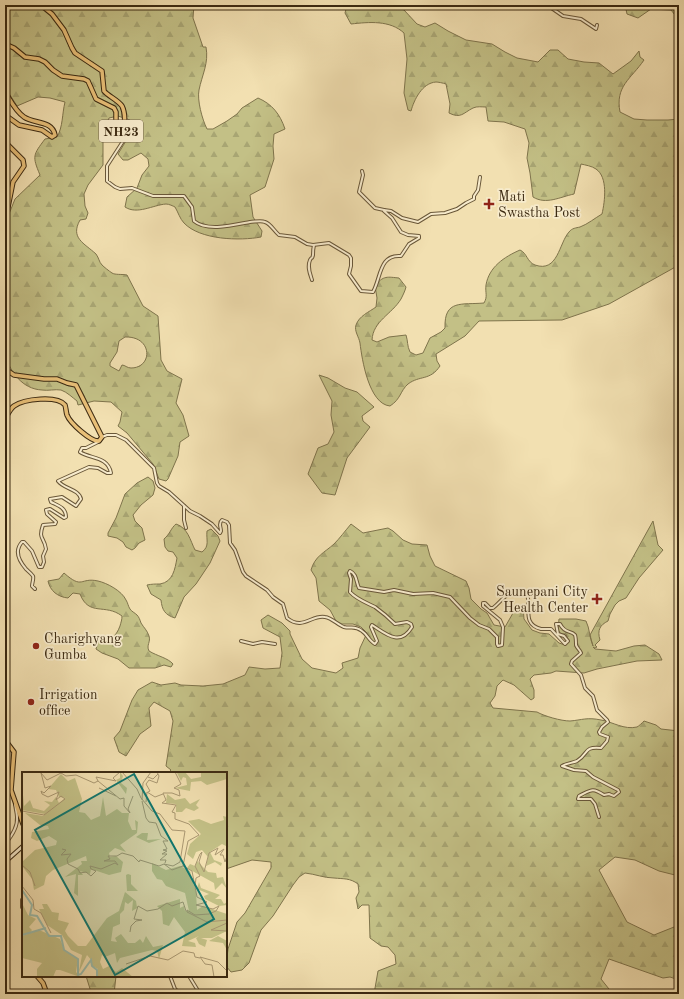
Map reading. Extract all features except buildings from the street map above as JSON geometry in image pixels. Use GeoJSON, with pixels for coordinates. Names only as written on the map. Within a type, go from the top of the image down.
{"type":"FeatureCollection","features":[{"type":"Feature","properties":{"kind":"main road","name":"NH23"},"geometry":{"type":"LineString","coordinates":[[5,44],[14,48],[25,57],[40,59],[62,76],[86,80],[90,83],[97,100],[114,108],[116,112],[115,126],[117,130],[122,131],[124,125],[121,105],[103,89],[102,71],[75,53],[64,30],[52,14],[41,5]]}},
{"type":"Feature","properties":{"kind":"main road"},"geometry":{"type":"LineString","coordinates":[[5,92],[22,116],[47,124],[53,129],[55,135],[52,137],[42,130],[19,125],[5,115]]}},
{"type":"Feature","properties":{"kind":"main road"},"geometry":{"type":"LineString","coordinates":[[5,142],[23,160],[24,166],[13,182],[5,222]]}},
{"type":"Feature","properties":{"kind":"main road"},"geometry":{"type":"LineString","coordinates":[[5,364],[6,372],[14,375],[44,379],[57,379],[76,385],[102,437],[98,442],[74,424],[68,416],[65,405],[58,400],[23,401],[12,408],[5,418]]}},
{"type":"Feature","properties":{"kind":"main road"},"geometry":{"type":"LineString","coordinates":[[5,740],[12,748],[14,754],[11,786],[12,794],[22,821]]}},
{"type":"Feature","properties":{"kind":"main road"},"geometry":{"type":"LineString","coordinates":[[5,862],[22,847]]}},
{"type":"Feature","properties":{"kind":"main road"},"geometry":{"type":"LineString","coordinates":[[38,977],[43,983],[47,994]]}},
{"type":"Feature","properties":{"kind":"street"},"geometry":{"type":"LineString","coordinates":[[545,5],[563,16],[581,19],[596,29],[598,26]]}},
{"type":"Feature","properties":{"kind":"street"},"geometry":{"type":"LineString","coordinates":[[124,125],[129,132],[107,166],[107,181],[115,187],[120,189],[132,188],[153,196],[184,196],[192,207],[194,221],[203,226],[220,227],[255,221],[265,221],[278,235],[295,237],[307,244],[314,245],[329,243],[349,254],[351,258],[349,274],[361,291],[373,292],[380,272],[388,259],[391,256],[401,256],[409,244],[419,238],[419,236],[408,235],[401,232],[392,218],[384,210]]}},
{"type":"Feature","properties":{"kind":"street"},"geometry":{"type":"LineString","coordinates":[[362,171],[363,175],[359,192],[375,208],[391,211],[402,218],[418,222],[431,214],[445,213],[449,210],[458,209],[474,199],[474,196],[478,190],[480,177]]}},
{"type":"Feature","properties":{"kind":"street"},"geometry":{"type":"LineString","coordinates":[[312,280],[309,271],[309,263],[312,257],[314,245]]}},
{"type":"Feature","properties":{"kind":"street"},"geometry":{"type":"LineString","coordinates":[[102,437],[107,435],[120,436],[132,445],[154,468],[159,486],[169,492],[190,511],[212,524],[217,532],[220,533],[221,531],[219,524],[220,521],[222,520],[227,522],[229,525],[230,543],[235,550],[243,572],[246,576],[267,590],[273,597],[283,604],[289,620],[300,623],[326,617],[345,627],[357,628],[364,632],[375,644],[377,641],[370,627],[372,625],[393,638],[402,637],[412,627],[411,624],[408,622],[395,624],[375,607],[354,596],[350,592],[350,571],[353,572],[358,581],[359,588],[384,592],[394,590],[413,594],[433,593],[450,597],[470,618],[479,625],[489,629],[497,637],[498,646],[502,645],[503,627],[500,620],[482,606],[483,603],[490,608],[493,608],[501,599],[509,594],[515,591],[523,590],[527,595],[528,615],[535,626],[542,629],[550,629],[566,644],[568,641],[564,636],[558,634],[556,624],[560,624],[563,630],[574,634],[577,647],[581,653],[576,656],[571,664],[581,675],[585,688],[593,696],[597,710],[608,722],[599,732],[600,734],[608,737],[601,748],[592,747],[576,761],[566,763],[562,766],[574,770],[586,771],[592,777],[618,790],[619,792],[614,796],[609,794],[604,795],[596,790],[579,796],[578,799],[591,798],[595,804],[599,817]]}},
{"type":"Feature","properties":{"kind":"street"},"geometry":{"type":"LineString","coordinates":[[35,589],[32,586],[32,575],[25,568],[18,557],[19,546],[22,542],[24,542],[32,551],[39,567],[42,567],[44,562],[43,556],[46,548],[40,534],[44,525],[55,524],[56,522],[46,510],[50,509],[64,518],[66,517],[63,508],[51,502],[50,499],[62,497],[76,506],[81,499],[80,495],[70,488],[60,484],[58,481],[89,467],[98,468],[107,473],[111,472],[111,470],[101,459],[80,452],[82,448],[86,448],[98,442]]}},
{"type":"Feature","properties":{"kind":"street"},"geometry":{"type":"LineString","coordinates":[[184,506],[184,520],[186,528]]}},
{"type":"Feature","properties":{"kind":"street"},"geometry":{"type":"LineString","coordinates":[[241,640],[253,644],[262,642],[275,644]]}},
{"type":"Feature","properties":{"kind":"street"},"geometry":{"type":"LineString","coordinates":[[5,844],[15,830],[17,817],[15,802]]}},
{"type":"Feature","properties":{"kind":"street"},"geometry":{"type":"LineString","coordinates":[[170,977],[175,989],[179,990],[181,994]]}},
{"type":"Feature","properties":{"kind":"street"},"geometry":{"type":"LineString","coordinates":[[190,977],[200,994]]}},
{"type":"Feature","properties":{"kind":"green space"},"geometry":{"type":"Polygon","coordinates":[[[5,5],[194,5],[193,18],[203,47],[206,47],[207,53],[206,64],[200,85],[199,99],[200,110],[207,129],[213,129],[227,121],[237,114],[242,108],[258,98],[271,106],[278,114],[283,124],[285,129],[274,134],[274,159],[265,187],[250,195],[253,217],[262,231],[261,237],[242,239],[210,236],[191,229],[184,223],[175,207],[168,204],[140,210],[125,207],[127,197],[137,188],[142,175],[149,166],[148,159],[141,153],[128,160],[123,160],[118,154],[132,131],[130,120],[118,116],[109,118],[103,133],[103,165],[88,185],[84,194],[85,206],[88,213],[86,219],[80,220],[77,226],[77,231],[80,240],[96,254],[100,263],[104,267],[113,274],[127,275],[143,306],[158,316],[161,360],[167,371],[182,379],[176,403],[183,415],[189,436],[180,442],[178,456],[166,481],[159,479],[153,464],[127,433],[118,426],[122,412],[111,402],[94,401],[78,405],[77,401],[61,390],[42,390],[29,387],[14,374],[5,356],[5,224],[15,199],[40,175],[35,159],[36,152],[45,139],[57,137],[61,125],[65,102],[50,98],[38,97],[17,106],[5,87],[5,5]],[[125,337],[119,341],[117,352],[110,363],[110,366],[119,371],[122,365],[131,368],[138,367],[143,363],[147,352],[145,346],[141,341],[134,338],[125,337]]]}},
{"type":"Feature","properties":{"kind":"green space"},"geometry":{"type":"Polygon","coordinates":[[[347,5],[395,5],[404,10],[417,24],[425,27],[435,23],[466,40],[492,44],[517,58],[538,62],[550,50],[558,50],[568,59],[599,63],[613,74],[631,61],[639,51],[640,57],[644,60],[625,83],[622,89],[619,103],[620,112],[634,119],[679,119],[679,265],[609,304],[562,320],[479,321],[465,336],[436,354],[437,361],[440,366],[436,371],[429,376],[412,381],[408,384],[403,389],[396,401],[390,406],[383,403],[377,398],[368,380],[356,330],[356,325],[359,319],[364,314],[376,307],[377,298],[375,286],[378,282],[383,278],[399,278],[406,287],[401,299],[379,323],[373,333],[372,340],[377,342],[389,337],[406,335],[410,352],[416,355],[423,353],[430,338],[445,328],[445,319],[451,308],[462,304],[484,303],[486,298],[486,285],[490,273],[503,259],[520,250],[532,264],[543,266],[549,265],[557,256],[570,231],[586,224],[602,214],[605,190],[600,173],[593,167],[581,164],[574,194],[548,200],[533,197],[527,158],[529,143],[525,129],[504,122],[488,121],[486,107],[475,107],[459,115],[449,113],[450,104],[446,84],[436,82],[427,85],[419,93],[411,111],[408,110],[404,93],[407,59],[404,33],[386,24],[351,24],[345,13],[347,5]]]}},
{"type":"Feature","properties":{"kind":"green space"},"geometry":{"type":"Polygon","coordinates":[[[625,5],[679,5],[679,20],[671,10],[651,9],[638,18],[627,14],[625,5]]]}},
{"type":"Feature","properties":{"kind":"green space"},"geometry":{"type":"Polygon","coordinates":[[[319,375],[328,378],[345,388],[357,392],[374,407],[362,416],[363,421],[370,427],[347,458],[335,495],[322,493],[308,474],[318,448],[328,444],[334,432],[331,415],[332,401],[319,375]]]}},
{"type":"Feature","properties":{"kind":"green space"},"geometry":{"type":"Polygon","coordinates":[[[148,477],[153,481],[155,488],[153,495],[141,505],[133,515],[135,521],[142,528],[145,540],[139,543],[132,550],[126,547],[123,542],[117,538],[108,536],[108,533],[116,518],[125,494],[137,483],[148,477]]]}},
{"type":"Feature","properties":{"kind":"green space"},"geometry":{"type":"Polygon","coordinates":[[[653,521],[658,545],[663,550],[639,578],[626,598],[619,601],[615,605],[608,621],[600,628],[600,640],[595,645],[597,647],[593,647],[595,649],[616,651],[634,646],[645,645],[659,654],[662,660],[637,661],[584,673],[556,671],[534,675],[530,679],[534,690],[534,698],[531,700],[514,685],[503,680],[497,686],[495,696],[490,703],[493,708],[537,712],[548,717],[562,720],[570,721],[596,719],[623,727],[632,728],[637,727],[644,721],[656,725],[661,729],[679,731],[679,876],[659,871],[635,860],[615,857],[599,870],[627,922],[654,935],[679,925],[679,980],[670,977],[663,978],[609,959],[601,979],[613,994],[374,994],[378,971],[396,964],[395,955],[388,947],[381,946],[370,938],[369,905],[362,905],[358,909],[356,898],[359,892],[358,884],[347,879],[305,873],[299,877],[273,916],[261,930],[249,963],[242,970],[231,972],[227,967],[228,949],[237,922],[245,913],[271,868],[271,862],[252,860],[227,869],[227,772],[169,772],[171,770],[166,766],[173,721],[170,711],[154,702],[149,708],[151,726],[140,734],[126,756],[119,752],[114,738],[120,731],[132,700],[138,690],[152,682],[161,685],[175,683],[181,685],[203,686],[223,684],[245,675],[249,667],[265,669],[280,668],[282,653],[280,637],[263,628],[261,620],[268,615],[282,623],[290,631],[302,659],[312,668],[336,673],[343,668],[342,663],[358,658],[360,648],[367,633],[361,627],[353,624],[342,624],[336,621],[330,610],[319,601],[316,578],[311,570],[317,558],[334,544],[351,524],[363,533],[388,528],[403,540],[412,544],[427,545],[435,566],[466,581],[471,599],[487,613],[494,625],[505,627],[517,606],[523,606],[524,619],[532,630],[549,634],[559,643],[565,645],[569,642],[566,634],[561,634],[558,630],[559,619],[576,619],[586,621],[590,635],[653,521]]]}},
{"type":"Feature","properties":{"kind":"green space"},"geometry":{"type":"Polygon","coordinates":[[[176,524],[186,531],[195,550],[202,552],[204,550],[207,545],[207,531],[211,529],[218,536],[220,541],[210,563],[196,584],[184,597],[175,618],[165,612],[162,607],[161,600],[151,594],[147,585],[164,583],[171,578],[173,574],[177,558],[173,552],[168,551],[165,547],[164,539],[176,524]]]}},
{"type":"Feature","properties":{"kind":"green space"},"geometry":{"type":"Polygon","coordinates":[[[64,573],[78,582],[92,580],[102,582],[114,588],[121,594],[127,601],[131,610],[136,614],[148,634],[149,651],[171,662],[173,664],[171,667],[164,665],[155,668],[129,668],[118,659],[96,649],[98,642],[106,641],[117,633],[122,616],[110,610],[93,608],[84,601],[80,594],[73,593],[68,598],[55,593],[48,581],[59,579],[64,573]]]}},
{"type":"Feature","properties":{"kind":"green space"},"geometry":{"type":"Polygon","coordinates":[[[86,977],[116,977],[114,994],[84,994],[91,992],[86,977]]]}},
{"type":"Feature","properties":{"kind":"place","name":"Mati Swastha Post"},"geometry":{"type":"Point","coordinates":[489,204]}},
{"type":"Feature","properties":{"kind":"place","name":"Saunepani City Health Center"},"geometry":{"type":"Point","coordinates":[597,599]}},
{"type":"Feature","properties":{"kind":"place","name":"Charighyang Gumba"},"geometry":{"type":"Point","coordinates":[36,646]}},
{"type":"Feature","properties":{"kind":"place","name":"Irrigation office"},"geometry":{"type":"Point","coordinates":[31,702]}}]}
